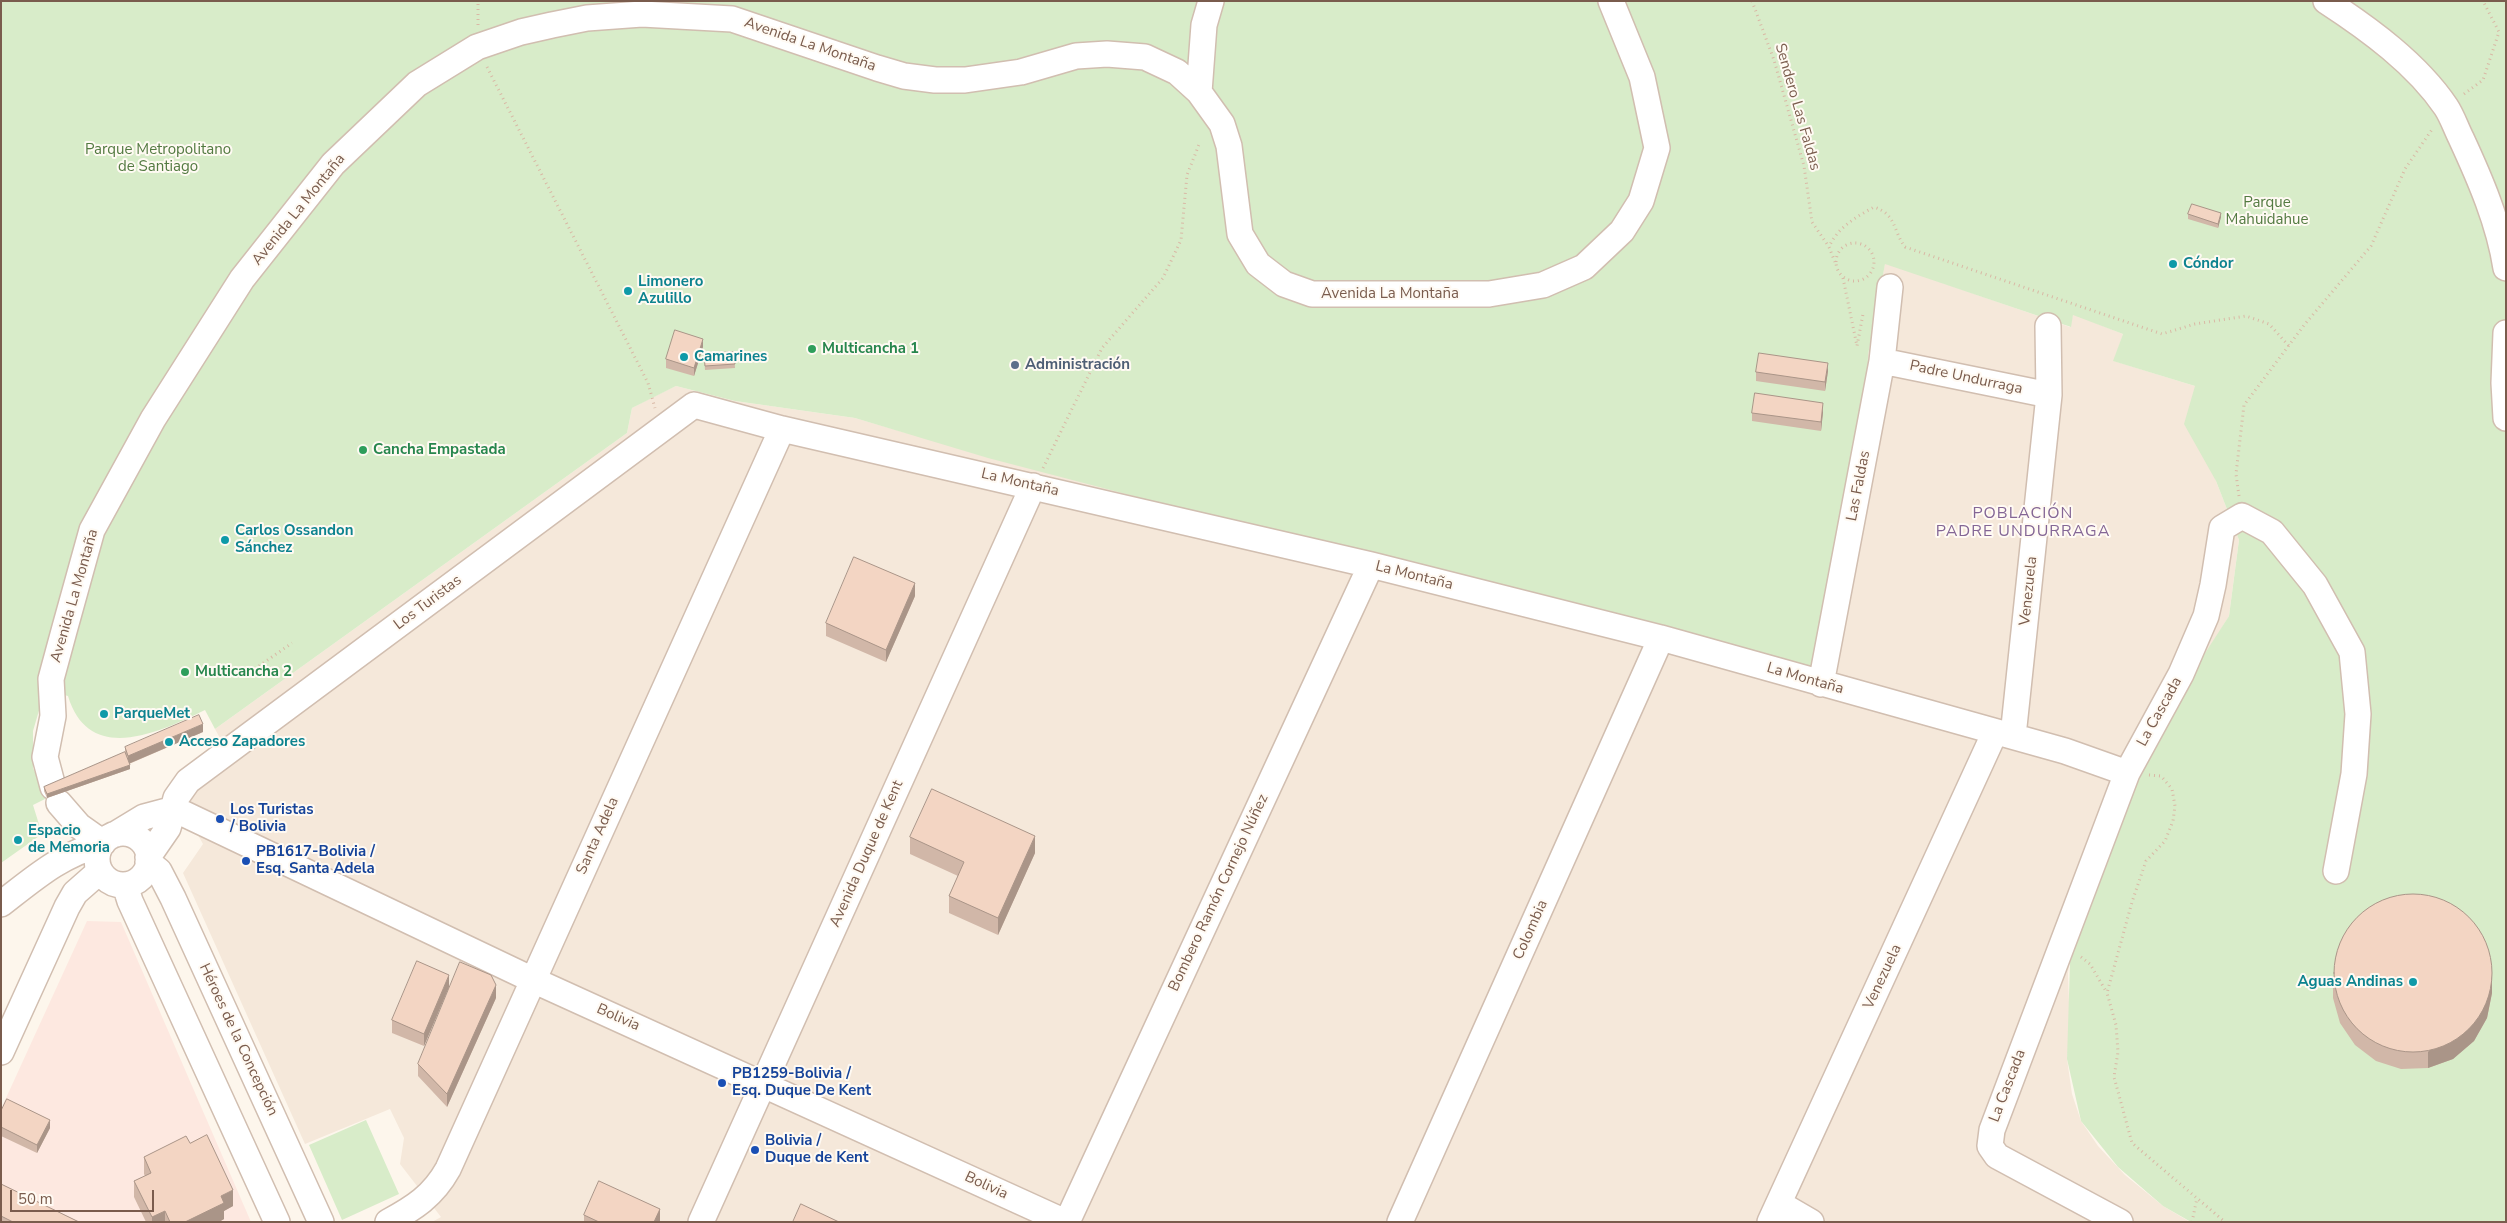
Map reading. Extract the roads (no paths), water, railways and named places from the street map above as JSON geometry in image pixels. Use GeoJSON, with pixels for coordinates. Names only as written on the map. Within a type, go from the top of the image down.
{"type":"FeatureCollection","features":[{"type":"Feature","properties":{"kind":"street"},"geometry":{"type":"LineString","coordinates":[[1199,92],[1204,25],[1211,1]]}},
{"type":"Feature","properties":{"kind":"street","name":"Avenida La Montaña"},"geometry":{"type":"LineString","coordinates":[[109,838],[80,826],[56,795],[45,757],[53,716],[52,679],[92,530],[153,419],[242,279],[333,164],[417,84],[477,47],[521,32],[587,18],[642,14],[732,19],[904,76],[965,80],[1021,72],[1076,56],[1107,54],[1145,57],[1177,72],[1199,92],[1222,124],[1229,146],[1240,234],[1258,264],[1284,284],[1312,294],[1489,294],[1544,285],[1584,267],[1622,231],[1641,201],[1656,148],[1642,77],[1611,1]]}},
{"type":"Feature","properties":{"kind":"street"},"geometry":{"type":"LineString","coordinates":[[2326,1],[2369,28],[2409,65],[2447,107],[2479,178],[2500,239],[2506,268]]}},
{"type":"Feature","properties":{"kind":"street","name":"Las Faldas"},"geometry":{"type":"LineString","coordinates":[[1822,684],[1882,361],[1877,280]]}},
{"type":"Feature","properties":{"kind":"street","name":"Venezuela"},"geometry":{"type":"LineString","coordinates":[[1775,1213],[2004,734],[2049,395],[2048,326]]}},
{"type":"Feature","properties":{"kind":"street"},"geometry":{"type":"LineString","coordinates":[[2506,333],[2504,383],[2506,418]]}},
{"type":"Feature","properties":{"kind":"street","name":"Padre Undurraga"},"geometry":{"type":"LineString","coordinates":[[1882,361],[2049,395]]}},
{"type":"Feature","properties":{"kind":"street","name":"La Montaña"},"geometry":{"type":"LineString","coordinates":[[694,405],[782,429],[1371,565],[1661,638],[2073,753],[2127,773]]}},
{"type":"Feature","properties":{"kind":"street","name":"Los Turistas"},"geometry":{"type":"LineString","coordinates":[[148,859],[168,828],[176,798],[188,781],[694,405]]}},
{"type":"Feature","properties":{"kind":"street","name":"Santa Adela"},"geometry":{"type":"LineString","coordinates":[[388,1222],[420,1204],[442,1178],[782,429]]}},
{"type":"Feature","properties":{"kind":"street","name":"Avenida Duque de Kent"},"geometry":{"type":"LineString","coordinates":[[701,1222],[1033,486]]}},
{"type":"Feature","properties":{"kind":"street","name":"La Cascada"},"geometry":{"type":"LineString","coordinates":[[2120,1222],[1997,1156],[1990,1146],[1992,1130],[2127,773],[2181,674],[2206,616],[2222,528],[2242,516],[2272,532],[2315,585],[2352,652],[2358,714],[2354,774],[2336,871]]}},
{"type":"Feature","properties":{"kind":"street","name":"Bombero Ramón Cornejo Núñez"},"geometry":{"type":"LineString","coordinates":[[1066,1222],[1371,565]]}},
{"type":"Feature","properties":{"kind":"street","name":"Colombia"},"geometry":{"type":"LineString","coordinates":[[1400,1222],[1661,638]]}},
{"type":"Feature","properties":{"kind":"street"},"geometry":{"type":"LineString","coordinates":[[9,898],[64,857],[109,838],[144,817],[174,809]]}},
{"type":"Feature","properties":{"kind":"street","name":"Bolivia"},"geometry":{"type":"LineString","coordinates":[[174,809],[533,980],[1066,1222]]}},
{"type":"Feature","properties":{"kind":"street"},"geometry":{"type":"LineString","coordinates":[[135,836],[144,845],[148,859],[141,878],[125,885],[113,883],[100,871],[97,854],[109,838],[135,836]]}},
{"type":"Feature","properties":{"kind":"street","name":"Héroes de la Concepción"},"geometry":{"type":"LineString","coordinates":[[148,859],[159,871],[173,898],[321,1222]]}},
{"type":"Feature","properties":{"kind":"street"},"geometry":{"type":"LineString","coordinates":[[1,1052],[75,893],[100,871]]}},
{"type":"Feature","properties":{"kind":"street"},"geometry":{"type":"LineString","coordinates":[[125,885],[130,901],[277,1222]]}},
{"type":"Feature","properties":{"kind":"street"},"geometry":{"type":"LineString","coordinates":[[9,898],[50,888],[75,893]]}},
{"type":"Feature","properties":{"kind":"street"},"geometry":{"type":"LineString","coordinates":[[1775,1213],[1811,1222]]}},
{"type":"Feature","properties":{"kind":"place","name":"Cóndor"},"geometry":{"type":"Point","coordinates":[2173,264]}},
{"type":"Feature","properties":{"kind":"place","name":"Limonero Azulillo"},"geometry":{"type":"Point","coordinates":[628,291]}},
{"type":"Feature","properties":{"kind":"place","name":"Multicancha 1"},"geometry":{"type":"Point","coordinates":[812,349]}},
{"type":"Feature","properties":{"kind":"place","name":"Camarines"},"geometry":{"type":"Point","coordinates":[684,357]}},
{"type":"Feature","properties":{"kind":"place","name":"Administración"},"geometry":{"type":"Point","coordinates":[1015,365]}},
{"type":"Feature","properties":{"kind":"place","name":"Cancha Empastada"},"geometry":{"type":"Point","coordinates":[363,450]}},
{"type":"Feature","properties":{"kind":"place","name":"Carlos Ossandon Sánchez"},"geometry":{"type":"Point","coordinates":[225,540]}},
{"type":"Feature","properties":{"kind":"place","name":"Multicancha 2"},"geometry":{"type":"Point","coordinates":[185,672]}},
{"type":"Feature","properties":{"kind":"place","name":"ParqueMet"},"geometry":{"type":"Point","coordinates":[104,714]}},
{"type":"Feature","properties":{"kind":"place","name":"Acceso Zapadores"},"geometry":{"type":"Point","coordinates":[169,742]}},
{"type":"Feature","properties":{"kind":"place","name":"Los Turistas / Bolivia"},"geometry":{"type":"Point","coordinates":[220,819]}},
{"type":"Feature","properties":{"kind":"place","name":"Espacio de Memoria"},"geometry":{"type":"Point","coordinates":[18,840]}},
{"type":"Feature","properties":{"kind":"place","name":"PB1617-Bolivia / Esq. Santa Adela"},"geometry":{"type":"Point","coordinates":[246,861]}},
{"type":"Feature","properties":{"kind":"place","name":"Aguas Andinas"},"geometry":{"type":"Point","coordinates":[2413,982]}},
{"type":"Feature","properties":{"kind":"place","name":"PB1259-Bolivia / Esq. Duque De Kent"},"geometry":{"type":"Point","coordinates":[722,1083]}},
{"type":"Feature","properties":{"kind":"place","name":"Bolivia / Duque de Kent"},"geometry":{"type":"Point","coordinates":[755,1150]}},
{"type":"Feature","properties":{"kind":"district","name":"POBLACIÓN PADRE UNDURRAGA"},"geometry":{"type":"Point","coordinates":[2023,523]}},
{"type":"Feature","properties":{"kind":"park label","name":"Parque Metropolitano de Santiago"},"geometry":{"type":"Point","coordinates":[158,158]}},
{"type":"Feature","properties":{"kind":"park label","name":"Parque Mahuidahue"},"geometry":{"type":"Point","coordinates":[2267,212]}}]}
